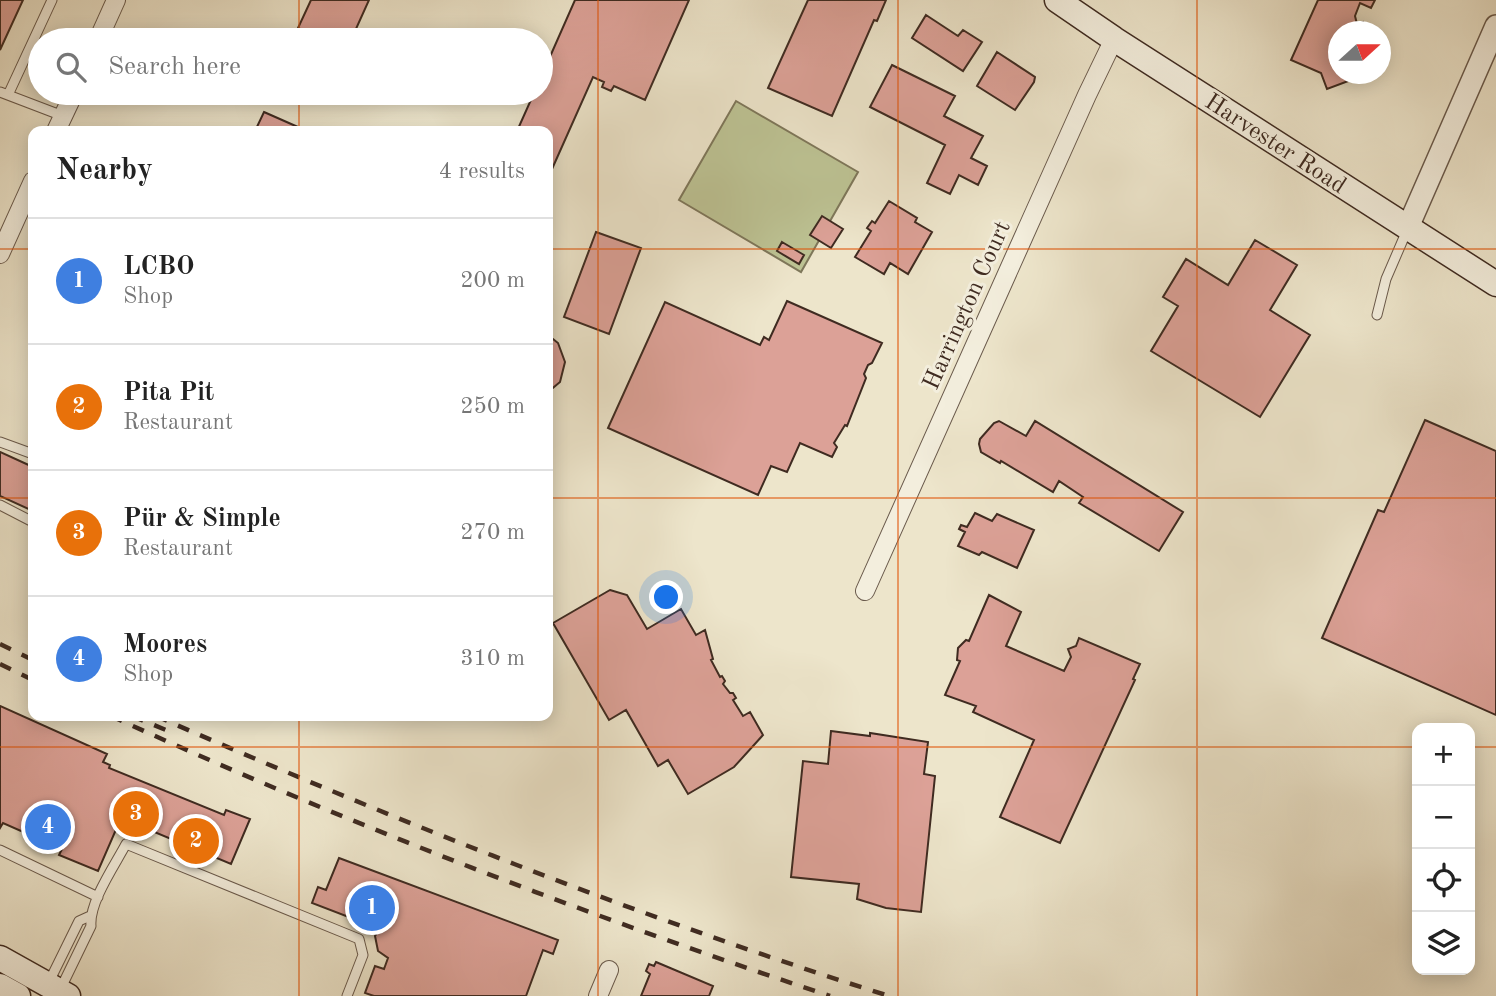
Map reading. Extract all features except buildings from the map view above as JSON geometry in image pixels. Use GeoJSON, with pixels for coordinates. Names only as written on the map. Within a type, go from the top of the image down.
{"type":"FeatureCollection","features":[{"type":"Feature","properties":{"kind":"main road","name":"Harvester Road"},"geometry":{"type":"LineString","coordinates":[[1057,0],[1496,284]]}},
{"type":"Feature","properties":{"kind":"main road"},"geometry":{"type":"LineString","coordinates":[[0,958],[43,989]]}},
{"type":"Feature","properties":{"kind":"main road"},"geometry":{"type":"LineString","coordinates":[[0,986],[43,989]]}},
{"type":"Feature","properties":{"kind":"street"},"geometry":{"type":"LineString","coordinates":[[103,28],[116,0]]}},
{"type":"Feature","properties":{"kind":"street"},"geometry":{"type":"LineString","coordinates":[[1408,227],[1496,26]]}},
{"type":"Feature","properties":{"kind":"street","name":"Harrington Court"},"geometry":{"type":"LineString","coordinates":[[864,591],[1114,39]]}},
{"type":"Feature","properties":{"kind":"street"},"geometry":{"type":"LineString","coordinates":[[60,124],[69,105]]}},
{"type":"Feature","properties":{"kind":"street"},"geometry":{"type":"LineString","coordinates":[[0,254],[28,192]]}},
{"type":"Feature","properties":{"kind":"street"},"geometry":{"type":"LineString","coordinates":[[598,996],[609,970]]}},
{"type":"Feature","properties":{"kind":"lane"},"geometry":{"type":"LineString","coordinates":[[38,28],[52,0]]}},
{"type":"Feature","properties":{"kind":"lane"},"geometry":{"type":"LineString","coordinates":[[28,46],[4,93],[60,124]]}},
{"type":"Feature","properties":{"kind":"lane"},"geometry":{"type":"LineString","coordinates":[[1377,315],[1386,279],[1408,227]]}},
{"type":"Feature","properties":{"kind":"lane"},"geometry":{"type":"LineString","coordinates":[[0,442],[28,452]]}},
{"type":"Feature","properties":{"kind":"lane"},"geometry":{"type":"LineString","coordinates":[[0,505],[28,519]]}},
{"type":"Feature","properties":{"kind":"lane"},"geometry":{"type":"LineString","coordinates":[[43,989],[91,926],[90,916],[98,897],[126,844],[359,939],[363,955],[347,996]]}},
{"type":"Feature","properties":{"kind":"lane"},"geometry":{"type":"LineString","coordinates":[[0,850],[98,897]]}},
{"type":"Feature","properties":{"kind":"lane"},"geometry":{"type":"LineString","coordinates":[[43,989],[79,920],[90,916]]}},
{"type":"Feature","properties":{"kind":"green space"},"geometry":{"type":"Polygon","coordinates":[[[736,101],[858,172],[801,272],[679,200],[736,101]]]}},
{"type":"Feature","properties":{"kind":"railway"},"geometry":{"type":"LineString","coordinates":[[0,644],[28,658]]}},
{"type":"Feature","properties":{"kind":"railway"},"geometry":{"type":"LineString","coordinates":[[0,664],[28,678]]}},
{"type":"Feature","properties":{"kind":"railway"},"geometry":{"type":"LineString","coordinates":[[122,721],[288,794],[467,866],[830,996]]}},
{"type":"Feature","properties":{"kind":"railway"},"geometry":{"type":"LineString","coordinates":[[144,721],[166,730]]}},
{"type":"Feature","properties":{"kind":"railway"},"geometry":{"type":"LineString","coordinates":[[168,721],[519,866],[703,934],[889,996]]}},
{"type":"Feature","properties":{"kind":"place","name":"Pür & Simple"},"geometry":{"type":"Point","coordinates":[136,814]}},
{"type":"Feature","properties":{"kind":"place","name":"Moores"},"geometry":{"type":"Point","coordinates":[48,827]}},
{"type":"Feature","properties":{"kind":"place","name":"Pita Pit"},"geometry":{"type":"Point","coordinates":[196,841]}},
{"type":"Feature","properties":{"kind":"place","name":"LCBO"},"geometry":{"type":"Point","coordinates":[372,908]}}]}
